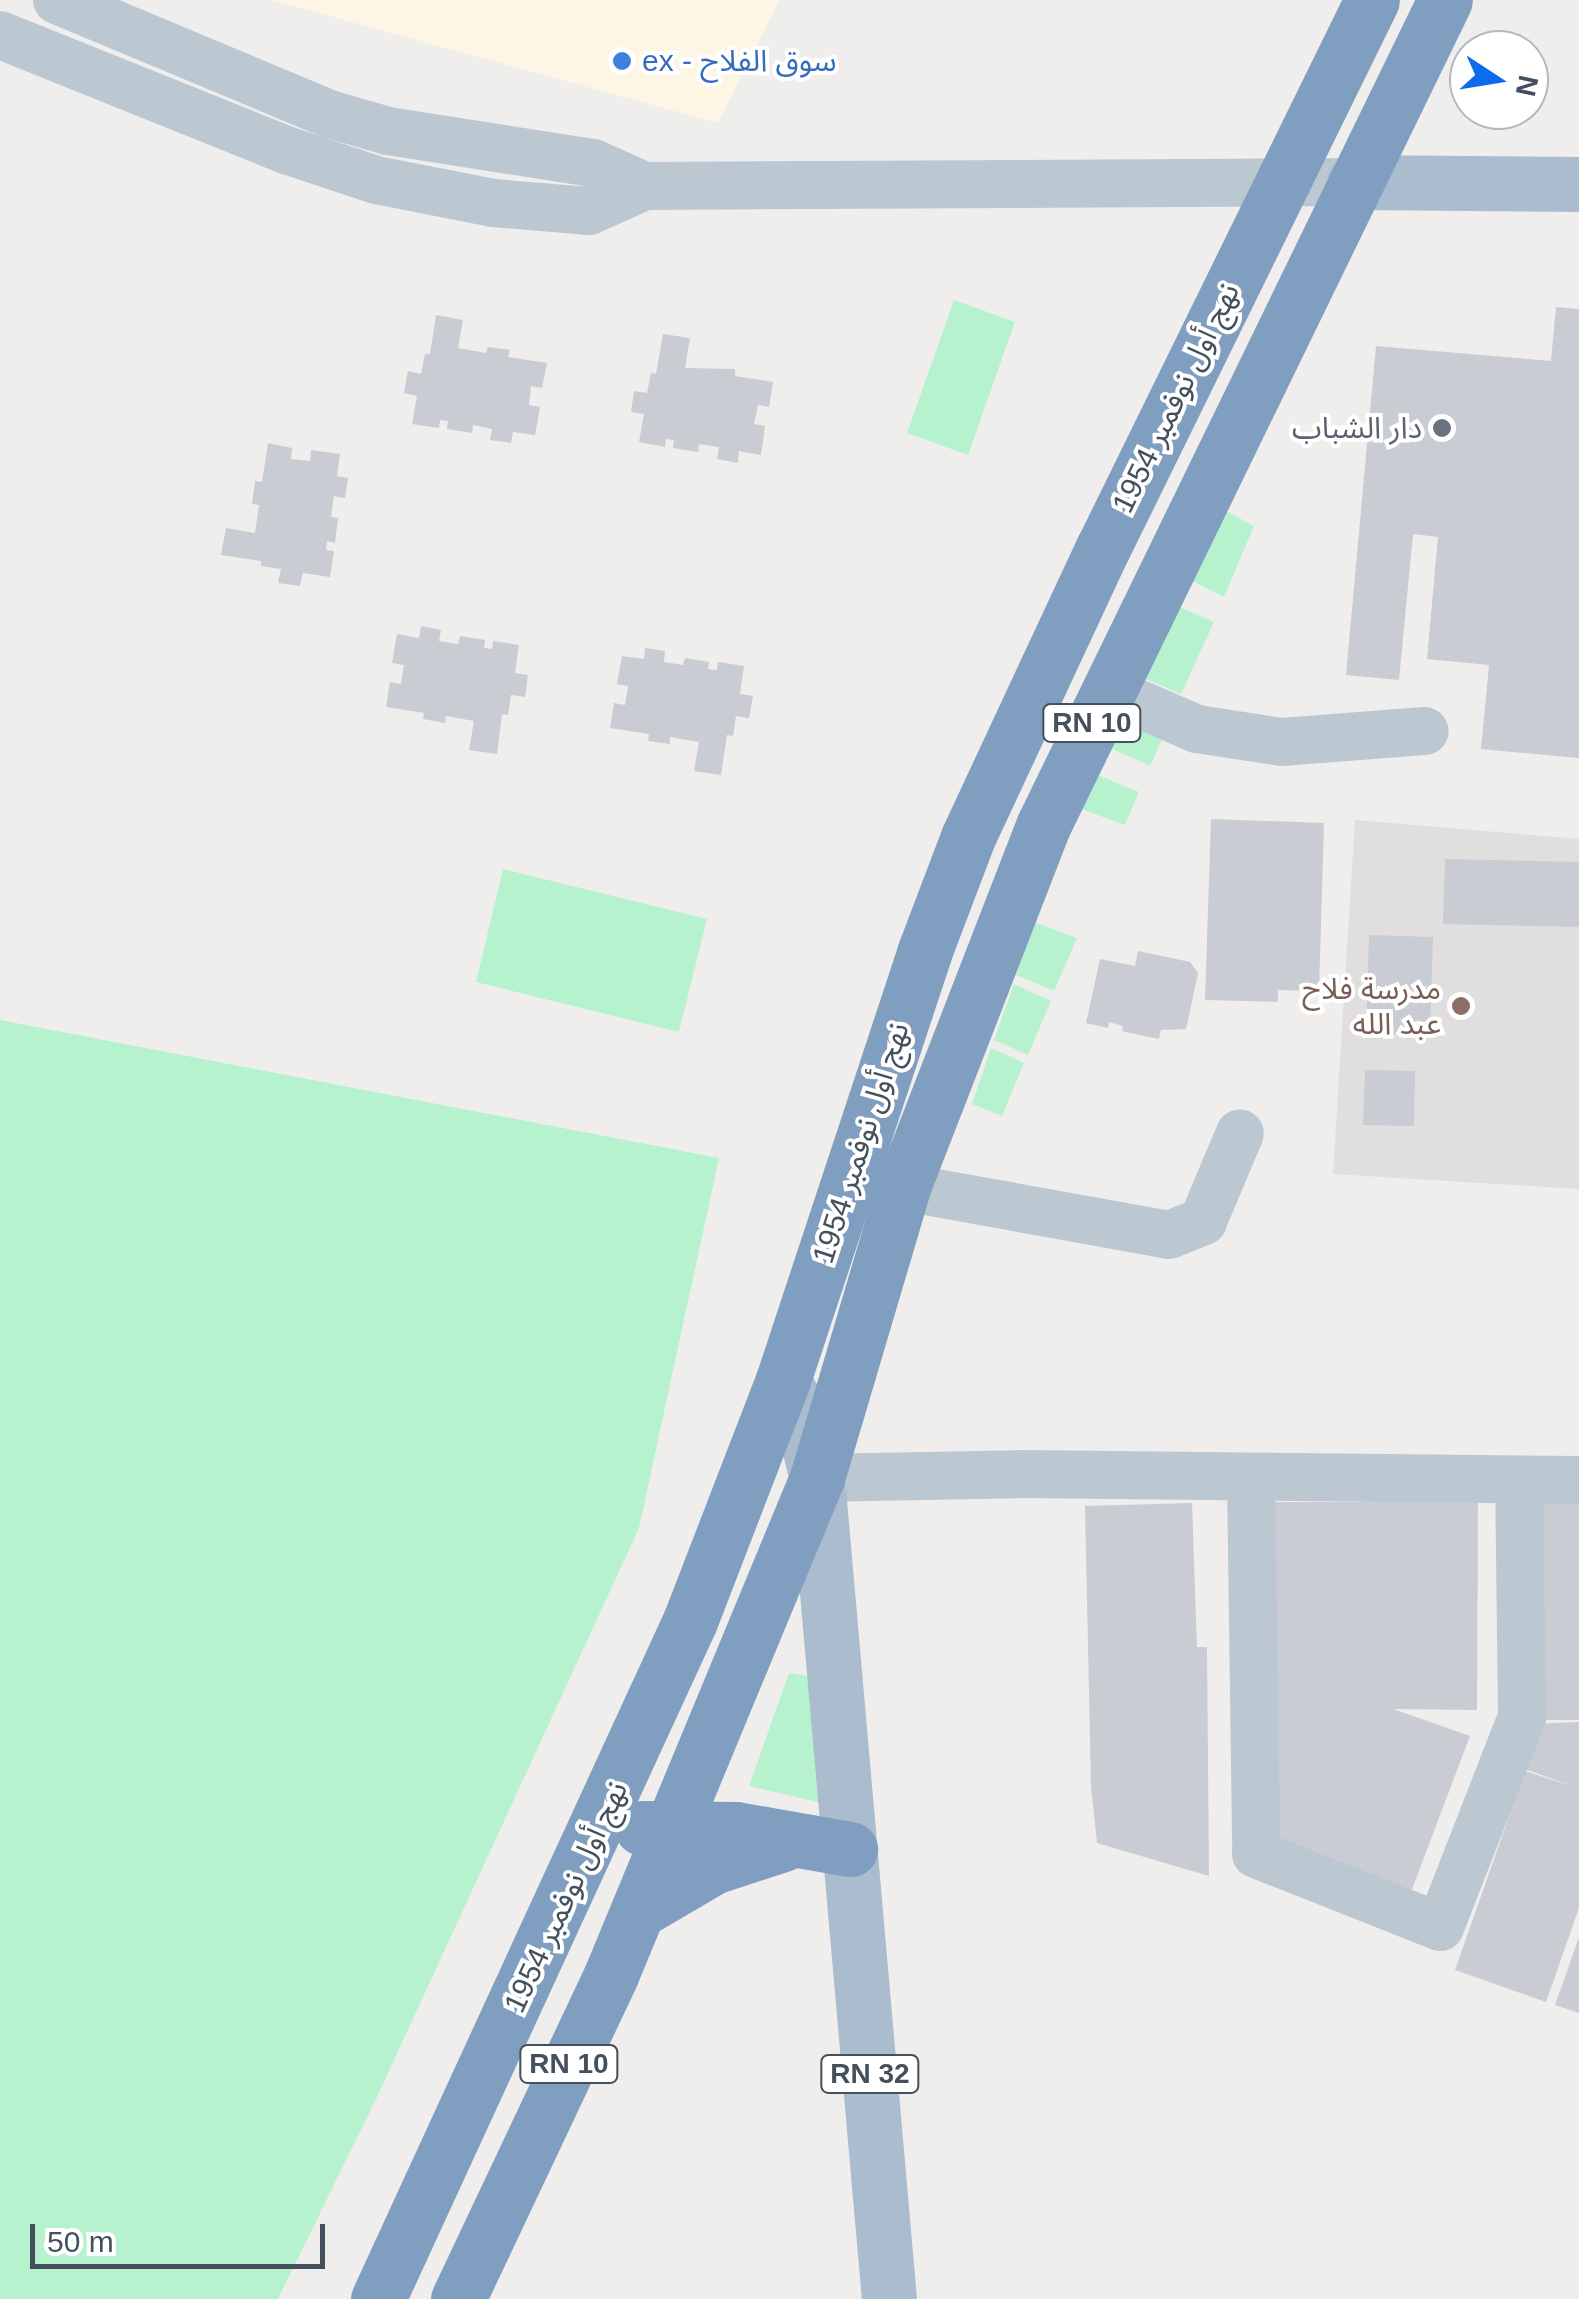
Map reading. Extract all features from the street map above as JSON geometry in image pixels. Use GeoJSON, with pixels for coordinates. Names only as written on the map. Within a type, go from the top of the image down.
{"type":"FeatureCollection","features":[{"type":"Feature","properties":{"kind":"highway","name":"نهج أول نوفمبر 1954"},"geometry":{"type":"LineString","coordinates":[[378,2299],[690,1620],[783,1380],[924,953],[968,837],[1281,181],[1372,0]]}},
{"type":"Feature","properties":{"kind":"highway","name":"نهج أول نوفمبر 1954"},"geometry":{"type":"LineString","coordinates":[[458,2299],[638,1911],[817,1478],[904,1188],[1044,824],[1445,0]]}},
{"type":"Feature","properties":{"kind":"highway"},"geometry":{"type":"LineString","coordinates":[[587,1846],[614,1834],[674,1826],[736,1829],[850,1849]]}},
{"type":"Feature","properties":{"kind":"highway"},"geometry":{"type":"LineString","coordinates":[[638,1911],[713,1867],[796,1840]]}},
{"type":"Feature","properties":{"kind":"main road"},"geometry":{"type":"LineString","coordinates":[[1354,182],[1579,184]]}},
{"type":"Feature","properties":{"kind":"main road","name":"RN 32"},"geometry":{"type":"LineString","coordinates":[[783,1380],[800,1411],[817,1478],[889,2299]]}},
{"type":"Feature","properties":{"kind":"street"},"geometry":{"type":"LineString","coordinates":[[57,0],[329,114],[388,131],[593,163],[645,186]]}},
{"type":"Feature","properties":{"kind":"street"},"geometry":{"type":"LineString","coordinates":[[0,35],[224,127],[376,180],[493,204],[589,211],[645,186],[1354,182]]}},
{"type":"Feature","properties":{"kind":"street"},"geometry":{"type":"LineString","coordinates":[[1107,690],[1197,729],[1282,742],[1425,731]]}},
{"type":"Feature","properties":{"kind":"street"},"geometry":{"type":"LineString","coordinates":[[904,1188],[1169,1234],[1203,1221],[1240,1133]]}},
{"type":"Feature","properties":{"kind":"street"},"geometry":{"type":"LineString","coordinates":[[817,1478],[1022,1474],[1579,1480]]}},
{"type":"Feature","properties":{"kind":"street"},"geometry":{"type":"LineString","coordinates":[[1251,1478],[1256,1854],[1440,1927],[1522,1717],[1519,1481]]}},
{"type":"Feature","properties":{"kind":"shaded area","name":"ex - سوق الفلاح"},"geometry":{"type":"Polygon","coordinates":[[[272,0],[779,0],[718,123],[272,0]]]}},
{"type":"Feature","properties":{"kind":"shaded area","name":"مدرسة فلاح عبد الله"},"geometry":{"type":"Polygon","coordinates":[[[1355,820],[1579,839],[1579,1189],[1333,1174],[1355,820]]]}},
{"type":"Feature","properties":{"kind":"green space"},"geometry":{"type":"Polygon","coordinates":[[[954,300],[1015,322],[968,455],[907,433],[954,300]]]}},
{"type":"Feature","properties":{"kind":"green space"},"geometry":{"type":"Polygon","coordinates":[[[1224,510],[1254,526],[1224,597],[1190,580],[1224,510]]]}},
{"type":"Feature","properties":{"kind":"green space"},"geometry":{"type":"Polygon","coordinates":[[[1177,606],[1214,622],[1181,694],[1141,677],[1177,606]]]}},
{"type":"Feature","properties":{"kind":"green space"},"geometry":{"type":"Polygon","coordinates":[[[1125,710],[1166,731],[1150,766],[1106,746],[1125,710]]]}},
{"type":"Feature","properties":{"kind":"green space"},"geometry":{"type":"Polygon","coordinates":[[[1093,773],[1139,792],[1125,825],[1076,807],[1093,773]]]}},
{"type":"Feature","properties":{"kind":"green space"},"geometry":{"type":"Polygon","coordinates":[[[503,869],[707,919],[679,1032],[476,982],[503,869]]]}},
{"type":"Feature","properties":{"kind":"green space"},"geometry":{"type":"Polygon","coordinates":[[[1034,922],[1077,938],[1054,991],[1016,975],[1034,922]]]}},
{"type":"Feature","properties":{"kind":"green space"},"geometry":{"type":"Polygon","coordinates":[[[1014,984],[1051,1001],[1028,1055],[994,1040],[1014,984]]]}},
{"type":"Feature","properties":{"kind":"green space"},"geometry":{"type":"Polygon","coordinates":[[[0,1020],[719,1158],[639,1528],[377,2097],[278,2299],[0,2299],[0,1020]]]}},
{"type":"Feature","properties":{"kind":"green space"},"geometry":{"type":"Polygon","coordinates":[[[991,1048],[1024,1063],[1002,1116],[972,1104],[991,1048]]]}},
{"type":"Feature","properties":{"kind":"green space"},"geometry":{"type":"Polygon","coordinates":[[[789,1673],[818,1678],[830,1805],[749,1786],[789,1673]]]}},
{"type":"Feature","properties":{"kind":"building"},"geometry":{"type":"Polygon","coordinates":[[[1556,307],[1579,309],[1579,758],[1481,749],[1489,665],[1427,659],[1438,537],[1413,534],[1399,680],[1346,675],[1376,346],[1551,361],[1556,307]]]}},
{"type":"Feature","properties":{"kind":"building"},"geometry":{"type":"Polygon","coordinates":[[[436,315],[463,320],[458,348],[486,353],[488,347],[510,350],[508,357],[547,363],[542,388],[531,386],[529,405],[540,407],[535,435],[513,432],[511,443],[490,440],[492,429],[473,425],[472,433],[447,429],[448,421],[440,420],[439,428],[412,424],[417,396],[404,393],[408,371],[421,374],[425,354],[430,354],[436,315]]]}},
{"type":"Feature","properties":{"kind":"building"},"geometry":{"type":"Polygon","coordinates":[[[663,334],[690,338],[685,368],[735,369],[735,376],[773,382],[769,407],[758,405],[754,424],[765,426],[761,455],[739,451],[738,463],[717,459],[719,447],[699,444],[698,452],[673,448],[674,440],[666,439],[665,447],[639,442],[644,414],[631,412],[634,391],[647,393],[651,373],[656,374],[663,334]]]}},
{"type":"Feature","properties":{"kind":"building"},"geometry":{"type":"Polygon","coordinates":[[[268,443],[292,448],[291,459],[310,461],[311,450],[340,454],[337,476],[348,478],[345,498],[334,496],[331,517],[338,518],[335,543],[327,541],[326,550],[334,551],[330,577],[303,573],[300,586],[278,583],[281,569],[261,566],[261,561],[221,555],[226,528],[255,533],[259,505],[252,504],[255,481],[262,482],[268,443]]]}},
{"type":"Feature","properties":{"kind":"building"},"geometry":{"type":"Polygon","coordinates":[[[421,626],[441,630],[439,641],[458,644],[460,636],[485,640],[484,648],[492,649],[493,641],[519,645],[515,673],[528,675],[525,697],[511,695],[508,715],[502,714],[497,754],[469,750],[474,721],[446,716],[445,723],[423,719],[424,713],[386,707],[390,682],[401,684],[404,665],[392,663],[397,634],[419,638],[421,626]]]}},
{"type":"Feature","properties":{"kind":"building"},"geometry":{"type":"Polygon","coordinates":[[[645,648],[665,651],[664,662],[683,665],[685,658],[709,662],[708,669],[717,670],[718,662],[744,666],[740,694],[753,696],[749,718],[736,716],[733,736],[727,735],[721,775],[694,771],[699,742],[670,737],[670,744],[648,741],[649,734],[610,728],[614,703],[625,705],[628,686],[617,684],[622,656],[644,659],[645,648]]]}},
{"type":"Feature","properties":{"kind":"building"},"geometry":{"type":"Polygon","coordinates":[[[1211,819],[1324,823],[1319,991],[1278,990],[1278,1002],[1205,1000],[1211,819]]]}},
{"type":"Feature","properties":{"kind":"building"},"geometry":{"type":"Polygon","coordinates":[[[1445,859],[1579,862],[1579,927],[1443,924],[1445,859]]]}},
{"type":"Feature","properties":{"kind":"building"},"geometry":{"type":"Polygon","coordinates":[[[1369,935],[1433,937],[1430,1035],[1366,1034],[1369,935]]]}},
{"type":"Feature","properties":{"kind":"building"},"geometry":{"type":"Polygon","coordinates":[[[1138,951],[1190,962],[1198,973],[1186,1029],[1161,1030],[1159,1039],[1122,1031],[1123,1026],[1109,1022],[1108,1028],[1086,1023],[1100,959],[1135,966],[1138,951]]]}},
{"type":"Feature","properties":{"kind":"building"},"geometry":{"type":"Polygon","coordinates":[[[1365,1070],[1415,1071],[1414,1126],[1363,1125],[1365,1070]]]}},
{"type":"Feature","properties":{"kind":"building"},"geometry":{"type":"Polygon","coordinates":[[[1542,1499],[1579,1499],[1579,1720],[1542,1720],[1542,1499]]]}},
{"type":"Feature","properties":{"kind":"building"},"geometry":{"type":"Polygon","coordinates":[[[1272,1502],[1478,1502],[1477,1710],[1393,1709],[1470,1736],[1411,1892],[1261,1835],[1272,1502]]]}},
{"type":"Feature","properties":{"kind":"building"},"geometry":{"type":"Polygon","coordinates":[[[1192,1503],[1197,1647],[1207,1647],[1209,1876],[1097,1843],[1091,1787],[1085,1506],[1192,1503]]]}},
{"type":"Feature","properties":{"kind":"building"},"geometry":{"type":"Polygon","coordinates":[[[1579,1722],[1579,1908],[1546,2002],[1455,1970],[1525,1771],[1575,1787],[1525,1769],[1531,1724],[1579,1722]]]}},
{"type":"Feature","properties":{"kind":"building"},"geometry":{"type":"Polygon","coordinates":[[[1579,1940],[1579,2013],[1555,2005],[1579,1940]]]}},
{"type":"Feature","properties":{"kind":"place","name":"ex - سوق الفلاح"},"geometry":{"type":"Point","coordinates":[622,61]}},
{"type":"Feature","properties":{"kind":"place","name":"دار الشباب"},"geometry":{"type":"Point","coordinates":[1442,428]}},
{"type":"Feature","properties":{"kind":"place","name":"مدرسة فلاح عبد الله"},"geometry":{"type":"Point","coordinates":[1461,1006]}}]}
